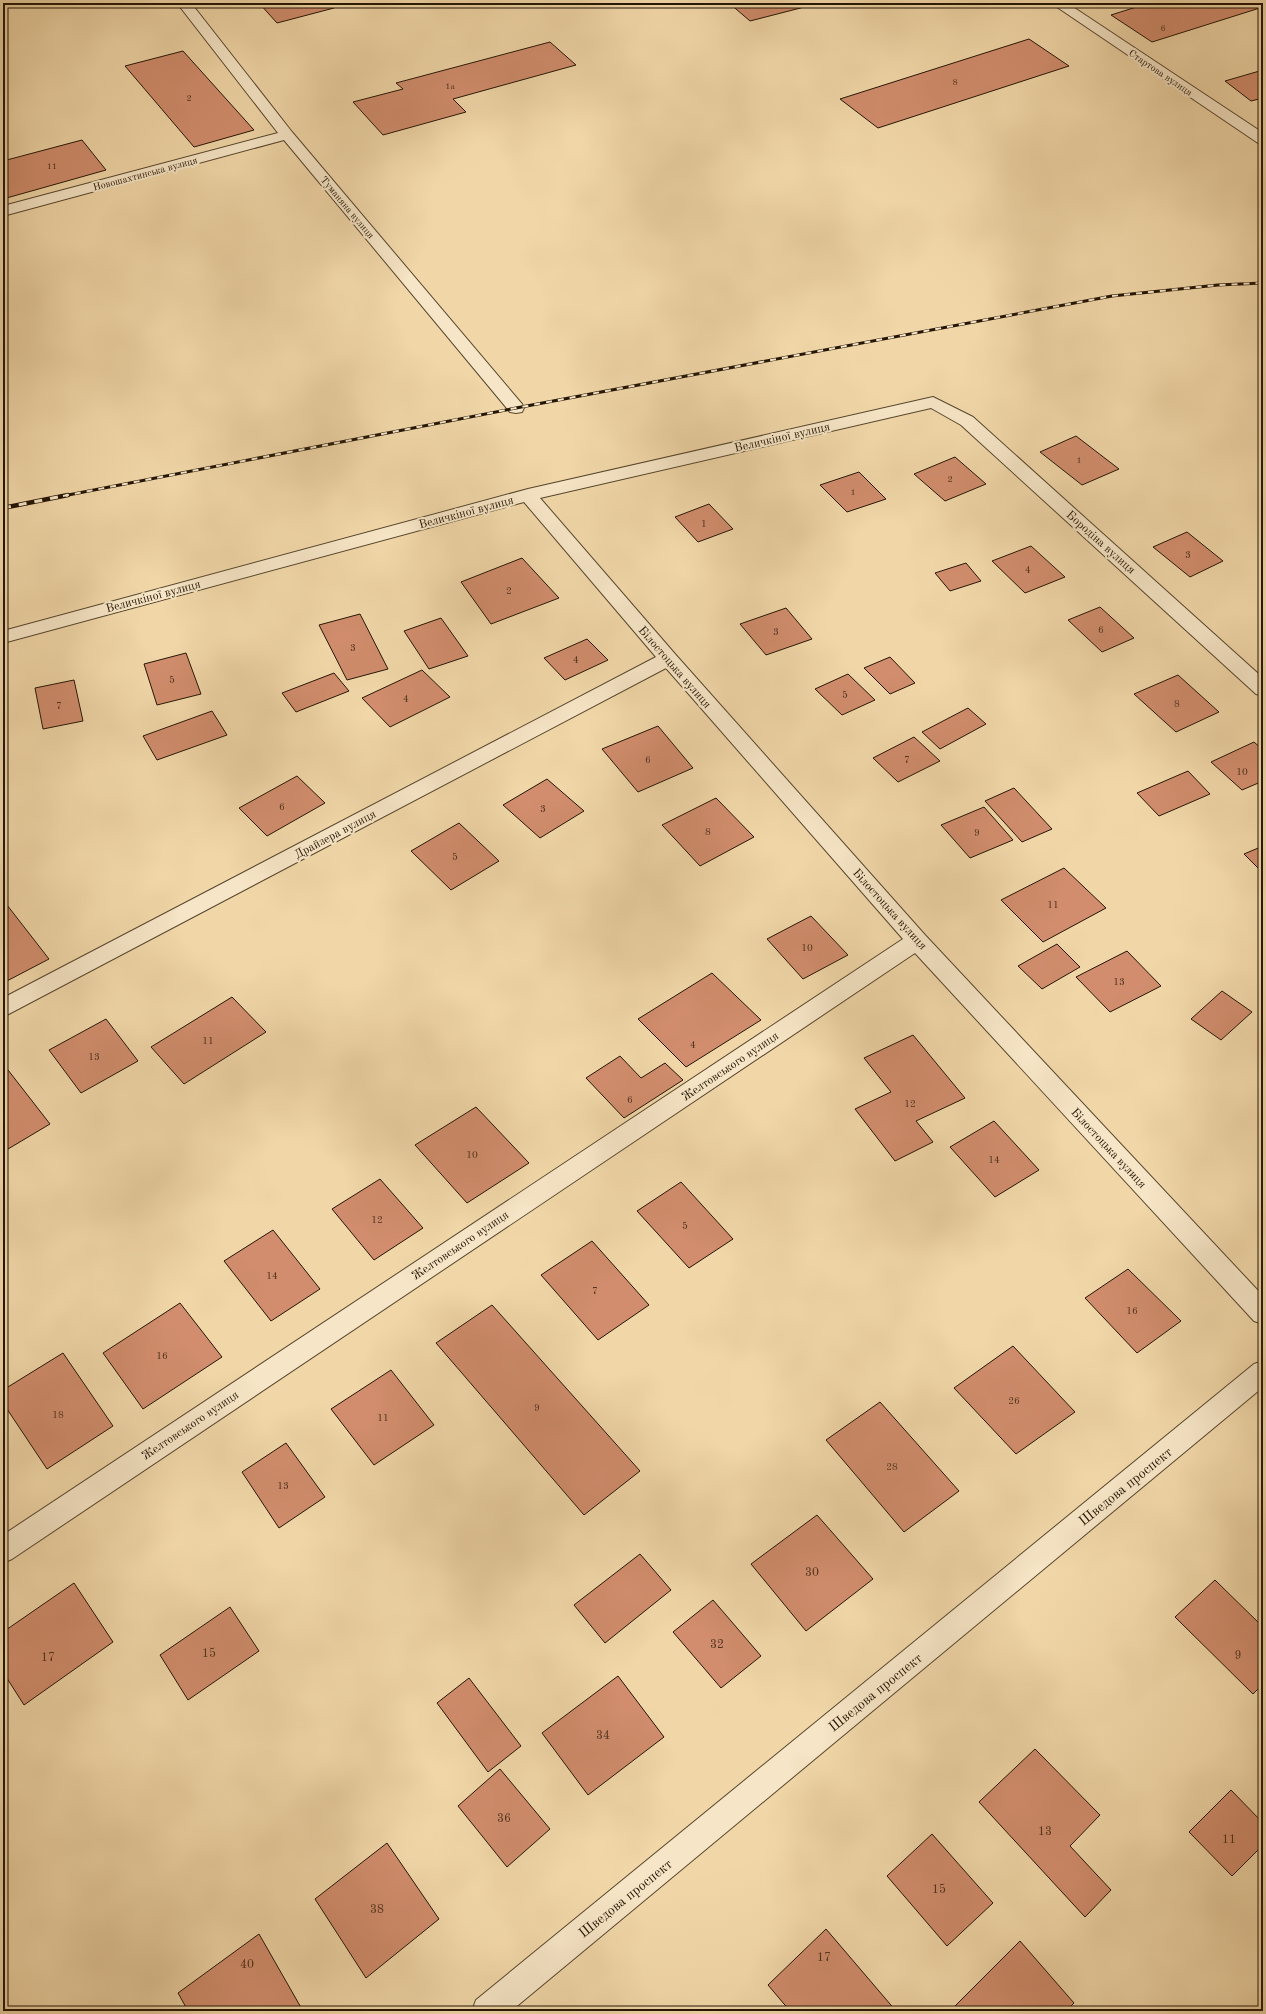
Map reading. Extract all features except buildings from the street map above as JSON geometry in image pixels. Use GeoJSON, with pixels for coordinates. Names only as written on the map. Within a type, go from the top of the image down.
{"type":"FeatureCollection","features":[{"type":"Feature","properties":{"kind":"street","name":"Туманяна вулиця"},"geometry":{"type":"LineString","coordinates":[[184,3],[287,135],[516,408]]}},
{"type":"Feature","properties":{"kind":"street","name":"Стартова вулиця"},"geometry":{"type":"LineString","coordinates":[[1058,3],[1263,140]]}},
{"type":"Feature","properties":{"kind":"street","name":"Новошахтинська вулиця"},"geometry":{"type":"LineString","coordinates":[[3,211],[287,135]]}},
{"type":"Feature","properties":{"kind":"street","name":"Величкіної вулиця"},"geometry":{"type":"LineString","coordinates":[[3,637],[528,495],[933,402]]}},
{"type":"Feature","properties":{"kind":"street","name":"Бородіна вулиця"},"geometry":{"type":"LineString","coordinates":[[933,402],[967,421],[1263,690]]}},
{"type":"Feature","properties":{"kind":"street","name":"Білостоцька вулиця"},"geometry":{"type":"LineString","coordinates":[[528,495],[668,659],[917,941],[1263,1313]]}},
{"type":"Feature","properties":{"kind":"street","name":"Драйзера вулиця"},"geometry":{"type":"LineString","coordinates":[[3,1008],[668,659]]}},
{"type":"Feature","properties":{"kind":"street","name":"Желтовського вулиця"},"geometry":{"type":"LineString","coordinates":[[3,1550],[917,941]]}},
{"type":"Feature","properties":{"kind":"street","name":"Шведова проспект"},"geometry":{"type":"LineString","coordinates":[[487,2011],[1263,1372]]}},
{"type":"Feature","properties":{"kind":"railway"},"geometry":{"type":"LineString","coordinates":[[63,496],[516,408],[1112,296],[1218,285],[1263,283]]}},
{"type":"Feature","properties":{"kind":"railway"},"geometry":{"type":"LineString","coordinates":[[63,496],[68,495]]}},
{"type":"Feature","properties":{"kind":"railway"},"geometry":{"type":"LineString","coordinates":[[3,508],[63,496]]}}]}
